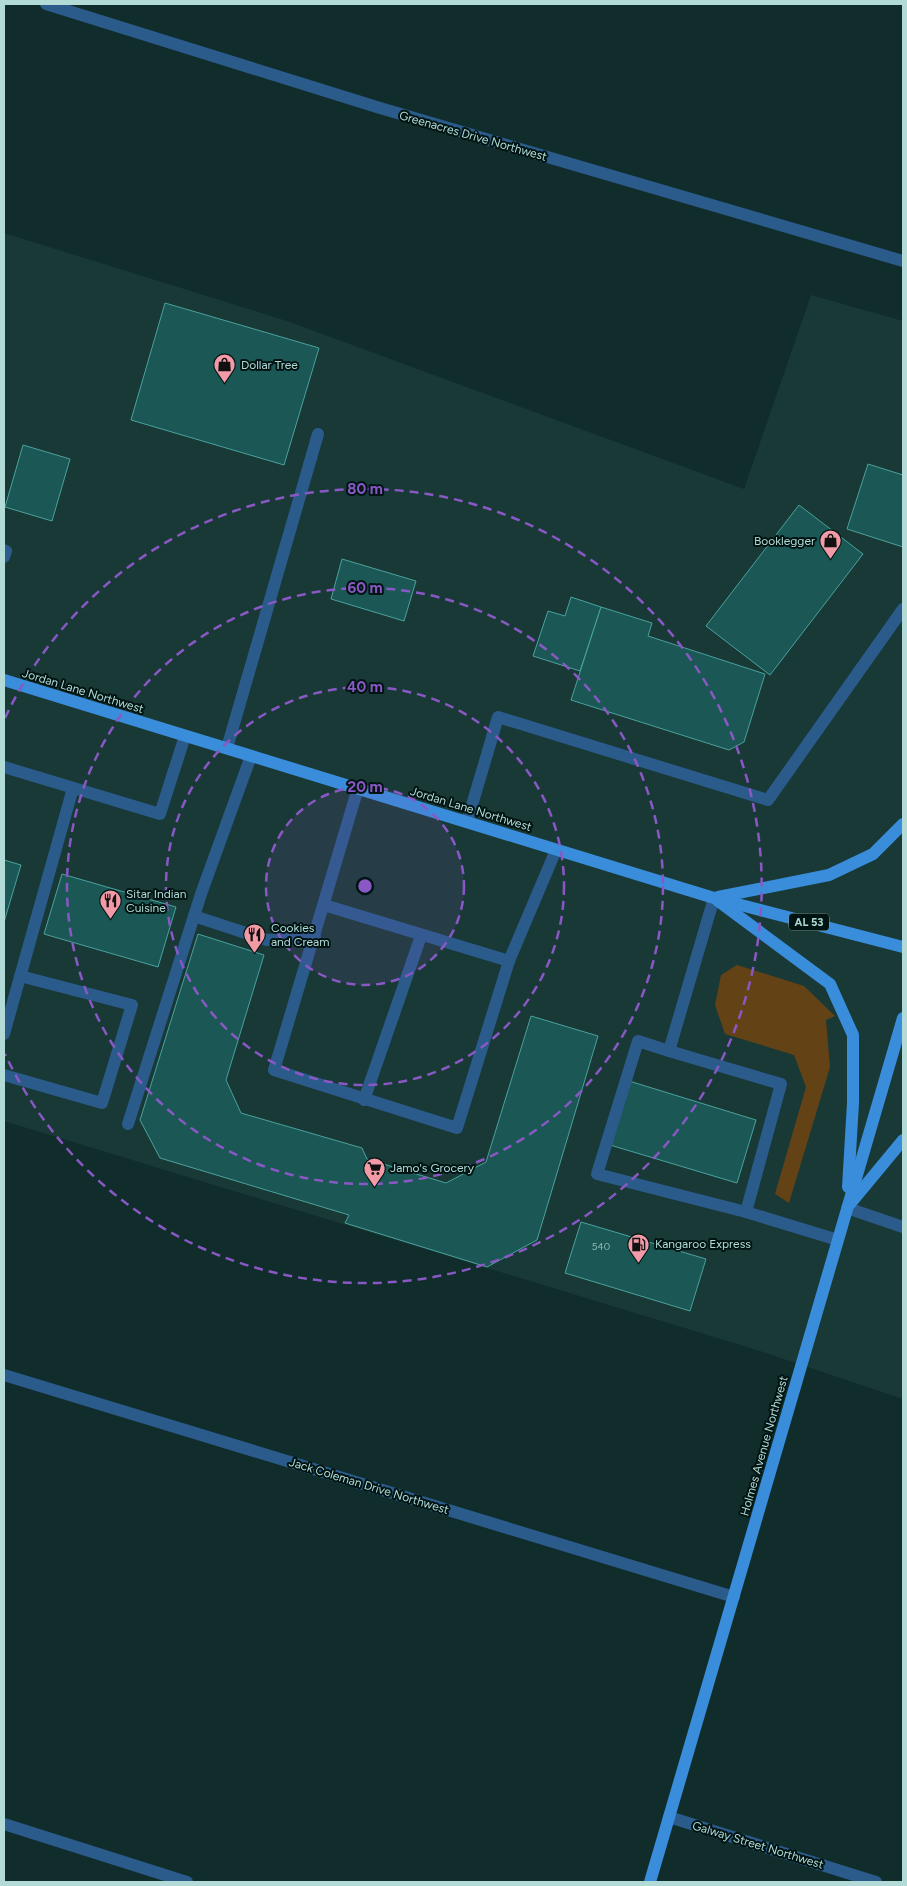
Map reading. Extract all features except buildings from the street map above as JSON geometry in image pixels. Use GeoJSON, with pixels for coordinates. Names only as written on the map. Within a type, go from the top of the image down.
{"type":"FeatureCollection","features":[{"type":"Feature","properties":{"kind":"main road","name":"Jordan Lane Northwest"},"geometry":{"type":"LineString","coordinates":[[4,680],[714,898],[903,947]]}},
{"type":"Feature","properties":{"kind":"main road"},"geometry":{"type":"LineString","coordinates":[[714,898],[829,875],[874,854],[903,824]]}},
{"type":"Feature","properties":{"kind":"main road"},"geometry":{"type":"LineString","coordinates":[[714,898],[830,984],[853,1035],[847,1208]]}},
{"type":"Feature","properties":{"kind":"main road","name":"Holmes Avenue Northwest"},"geometry":{"type":"LineString","coordinates":[[650,1882],[903,1018]]}},
{"type":"Feature","properties":{"kind":"main road"},"geometry":{"type":"LineString","coordinates":[[847,1208],[903,1140]]}},
{"type":"Feature","properties":{"kind":"street","name":"Greenacres Drive Northwest"},"geometry":{"type":"LineString","coordinates":[[46,4],[380,108],[903,260]]}},
{"type":"Feature","properties":{"kind":"street"},"geometry":{"type":"LineString","coordinates":[[227,748],[318,434]]}},
{"type":"Feature","properties":{"kind":"street"},"geometry":{"type":"LineString","coordinates":[[4,550],[6,550],[4,557]]}},
{"type":"Feature","properties":{"kind":"street"},"geometry":{"type":"LineString","coordinates":[[467,822],[498,717],[768,800],[903,609]]}},
{"type":"Feature","properties":{"kind":"street"},"geometry":{"type":"LineString","coordinates":[[4,768],[160,814],[185,736]]}},
{"type":"Feature","properties":{"kind":"street"},"geometry":{"type":"LineString","coordinates":[[128,1124],[194,916],[251,756]]}},
{"type":"Feature","properties":{"kind":"street"},"geometry":{"type":"LineString","coordinates":[[4,1034],[73,788]]}},
{"type":"Feature","properties":{"kind":"street"},"geometry":{"type":"LineString","coordinates":[[358,788],[274,1070],[364,1100],[457,1128],[509,961],[556,850]]}},
{"type":"Feature","properties":{"kind":"street"},"geometry":{"type":"LineString","coordinates":[[669,1051],[714,898]]}},
{"type":"Feature","properties":{"kind":"street"},"geometry":{"type":"LineString","coordinates":[[324,905],[421,936],[509,961]]}},
{"type":"Feature","properties":{"kind":"street"},"geometry":{"type":"LineString","coordinates":[[194,916],[268,940],[315,937]]}},
{"type":"Feature","properties":{"kind":"street"},"geometry":{"type":"LineString","coordinates":[[364,1100],[421,936]]}},
{"type":"Feature","properties":{"kind":"street"},"geometry":{"type":"LineString","coordinates":[[4,1075],[102,1103],[132,1005],[20,976]]}},
{"type":"Feature","properties":{"kind":"street"},"geometry":{"type":"LineString","coordinates":[[746,1212],[781,1084],[638,1041],[597,1174],[746,1212],[838,1240]]}},
{"type":"Feature","properties":{"kind":"street"},"geometry":{"type":"LineString","coordinates":[[847,1208],[903,1227]]}},
{"type":"Feature","properties":{"kind":"street","name":"Jack Coleman Drive Northwest"},"geometry":{"type":"LineString","coordinates":[[4,1375],[734,1597]]}},
{"type":"Feature","properties":{"kind":"street","name":"Galway Street Northwest"},"geometry":{"type":"LineString","coordinates":[[669,1817],[876,1882]]}},
{"type":"Feature","properties":{"kind":"street"},"geometry":{"type":"LineString","coordinates":[[4,1824],[187,1882]]}},
{"type":"Feature","properties":{"kind":"shaded area"},"geometry":{"type":"Polygon","coordinates":[[[4,233],[287,321],[744,489],[811,295],[903,321],[903,1399],[760,1351],[4,1121],[4,233]]]}},
{"type":"Feature","properties":{"kind":"shaded area"},"geometry":{"type":"Polygon","coordinates":[[[737,965],[804,986],[835,1016],[826,1020],[830,1067],[789,1203],[775,1194],[806,1087],[794,1055],[725,1034],[715,1005],[721,975],[737,965]]]}},
{"type":"Feature","properties":{"kind":"place","name":"Dollar Tree"},"geometry":{"type":"Point","coordinates":[225,384]}},
{"type":"Feature","properties":{"kind":"place","name":"Booklegger"},"geometry":{"type":"Point","coordinates":[831,560]}},
{"type":"Feature","properties":{"kind":"place","name":"Sitar Indian Cuisine"},"geometry":{"type":"Point","coordinates":[110,920]}},
{"type":"Feature","properties":{"kind":"place","name":"Cookies and Cream"},"geometry":{"type":"Point","coordinates":[255,954]}},
{"type":"Feature","properties":{"kind":"place","name":"Jamo's Grocery"},"geometry":{"type":"Point","coordinates":[374,1187]}},
{"type":"Feature","properties":{"kind":"place","name":"Kangaroo Express"},"geometry":{"type":"Point","coordinates":[639,1263]}}]}
